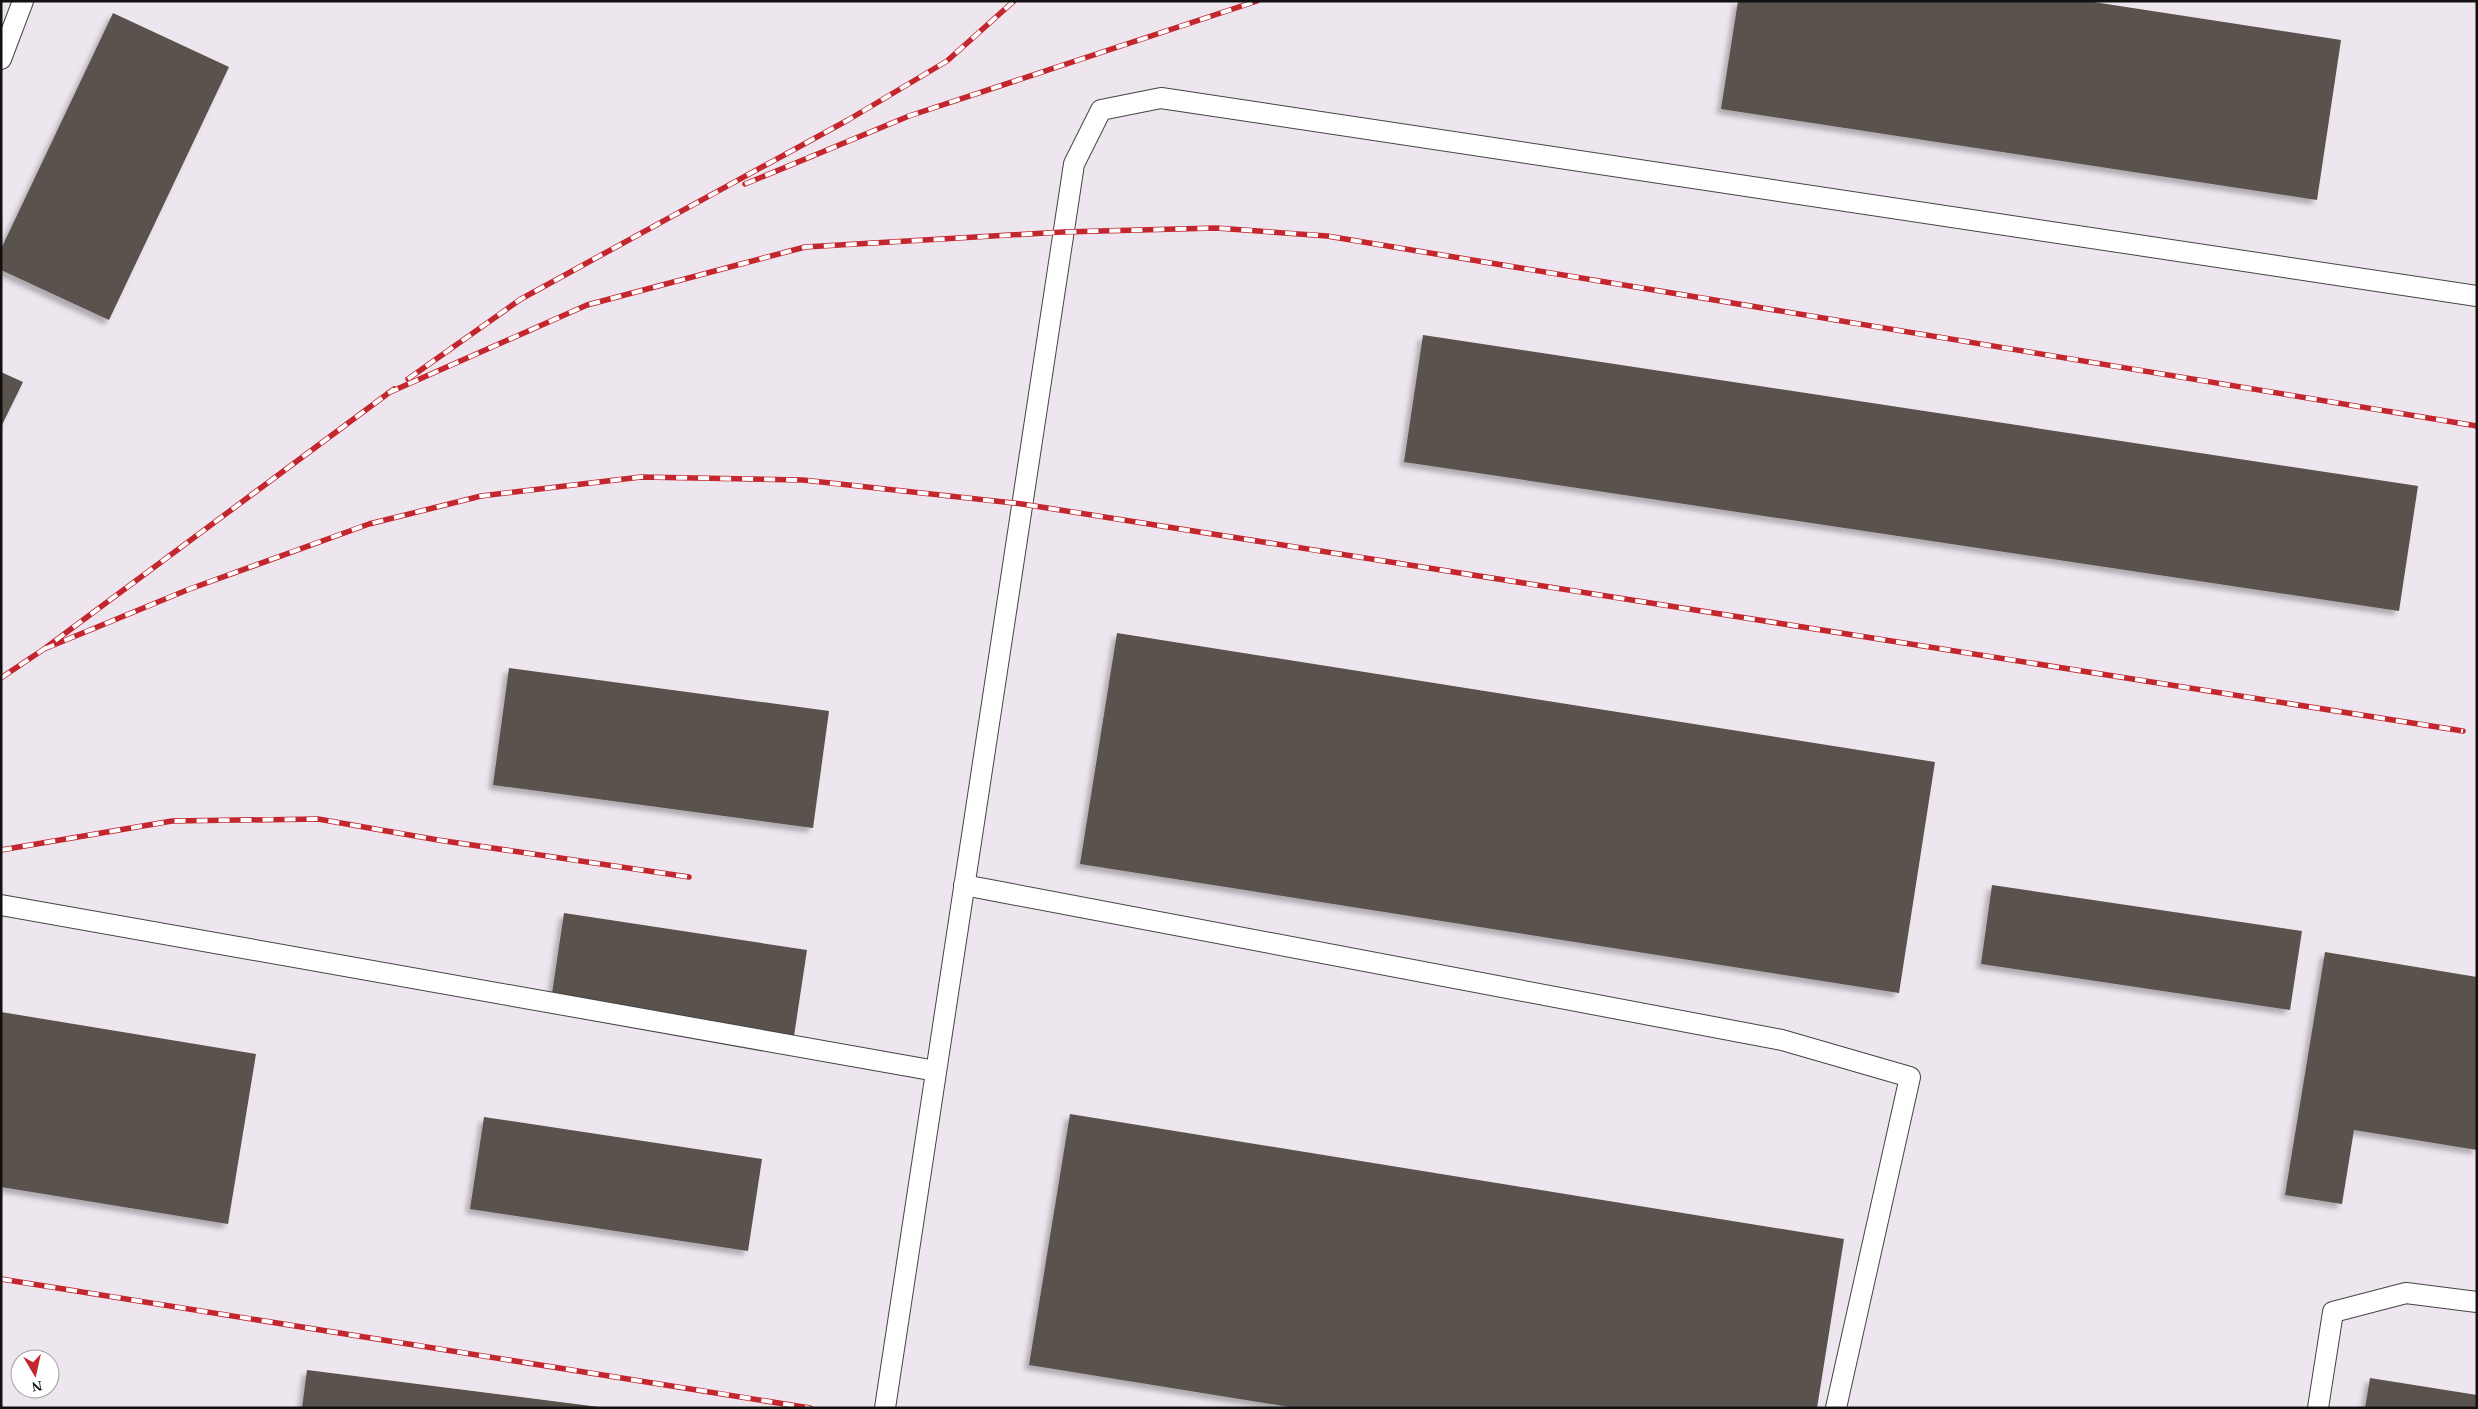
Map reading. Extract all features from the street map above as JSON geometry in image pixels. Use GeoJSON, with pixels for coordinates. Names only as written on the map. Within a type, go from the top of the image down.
{"type":"FeatureCollection","features":[{"type":"Feature","properties":{"kind":"lane"},"geometry":{"type":"LineString","coordinates":[[1,59],[23,1]]}},
{"type":"Feature","properties":{"kind":"lane"},"geometry":{"type":"LineString","coordinates":[[885,1408],[1074,164],[1101,110],[1162,98],[2477,296]]}},
{"type":"Feature","properties":{"kind":"lane"},"geometry":{"type":"LineString","coordinates":[[964,885],[1782,1040],[1910,1077],[1836,1408]]}},
{"type":"Feature","properties":{"kind":"lane"},"geometry":{"type":"LineString","coordinates":[[1,905],[936,1071]]}},
{"type":"Feature","properties":{"kind":"lane"},"geometry":{"type":"LineString","coordinates":[[2318,1408],[2333,1312],[2406,1292],[2477,1302]]}},
{"type":"Feature","properties":{"kind":"shaded area"},"geometry":{"type":"Polygon","coordinates":[[[1,1],[2477,1],[2477,1408],[1,1408],[1,1]]]}},
{"type":"Feature","properties":{"kind":"building"},"geometry":{"type":"Polygon","coordinates":[[[1738,1],[2087,1],[2341,40],[2317,200],[1721,109],[1738,1]]]}},
{"type":"Feature","properties":{"kind":"building"},"geometry":{"type":"Polygon","coordinates":[[[113,13],[229,67],[109,320],[1,270],[1,249],[113,13]]]}},
{"type":"Feature","properties":{"kind":"building"},"geometry":{"type":"Polygon","coordinates":[[[1423,335],[2418,486],[2399,611],[1404,462],[1423,335]]]}},
{"type":"Feature","properties":{"kind":"building"},"geometry":{"type":"Polygon","coordinates":[[[1,372],[23,382],[1,427],[1,372]]]}},
{"type":"Feature","properties":{"kind":"building"},"geometry":{"type":"Polygon","coordinates":[[[1117,633],[1935,762],[1899,993],[1080,864],[1117,633]]]}},
{"type":"Feature","properties":{"kind":"building"},"geometry":{"type":"Polygon","coordinates":[[[509,668],[829,711],[813,828],[493,785],[509,668]]]}},
{"type":"Feature","properties":{"kind":"building"},"geometry":{"type":"Polygon","coordinates":[[[1992,885],[2302,931],[2290,1010],[1981,964],[1992,885]]]}},
{"type":"Feature","properties":{"kind":"building"},"geometry":{"type":"Polygon","coordinates":[[[564,913],[807,950],[794,1036],[551,1000],[564,913]]]}},
{"type":"Feature","properties":{"kind":"building"},"geometry":{"type":"Polygon","coordinates":[[[2325,952],[2477,977],[2477,1150],[2354,1130],[2342,1204],[2285,1195],[2325,952]]]}},
{"type":"Feature","properties":{"kind":"building"},"geometry":{"type":"Polygon","coordinates":[[[1,1012],[256,1054],[228,1224],[1,1187],[1,1012]]]}},
{"type":"Feature","properties":{"kind":"building"},"geometry":{"type":"Polygon","coordinates":[[[1070,1114],[1844,1239],[1817,1408],[1296,1408],[1029,1365],[1070,1114]]]}},
{"type":"Feature","properties":{"kind":"building"},"geometry":{"type":"Polygon","coordinates":[[[484,1117],[762,1159],[748,1251],[470,1209],[484,1117]]]}},
{"type":"Feature","properties":{"kind":"building"},"geometry":{"type":"Polygon","coordinates":[[[307,1370],[599,1407],[599,1408],[302,1408],[307,1370]]]}},
{"type":"Feature","properties":{"kind":"building"},"geometry":{"type":"Polygon","coordinates":[[[2370,1378],[2477,1395],[2477,1408],[2365,1408],[2370,1378]]]}},
{"type":"Feature","properties":{"kind":"railway"},"geometry":{"type":"LineString","coordinates":[[408,379],[521,299],[848,120],[947,61],[1014,1]]}},
{"type":"Feature","properties":{"kind":"railway"},"geometry":{"type":"LineString","coordinates":[[745,184],[909,116],[1257,1]]}},
{"type":"Feature","properties":{"kind":"railway"},"geometry":{"type":"LineString","coordinates":[[388,393],[587,305],[805,247],[1063,232],[1216,228],[1327,236],[2477,426]]}},
{"type":"Feature","properties":{"kind":"railway"},"geometry":{"type":"LineString","coordinates":[[1,678],[44,649],[394,389]]}},
{"type":"Feature","properties":{"kind":"railway"},"geometry":{"type":"LineString","coordinates":[[44,649],[187,590],[369,524],[481,496],[641,477],[803,480],[1022,504],[2463,731]]}},
{"type":"Feature","properties":{"kind":"railway"},"geometry":{"type":"LineString","coordinates":[[1,850],[172,821],[318,819],[438,840],[689,877]]}},
{"type":"Feature","properties":{"kind":"railway"},"geometry":{"type":"LineString","coordinates":[[1,1279],[810,1408]]}}]}
